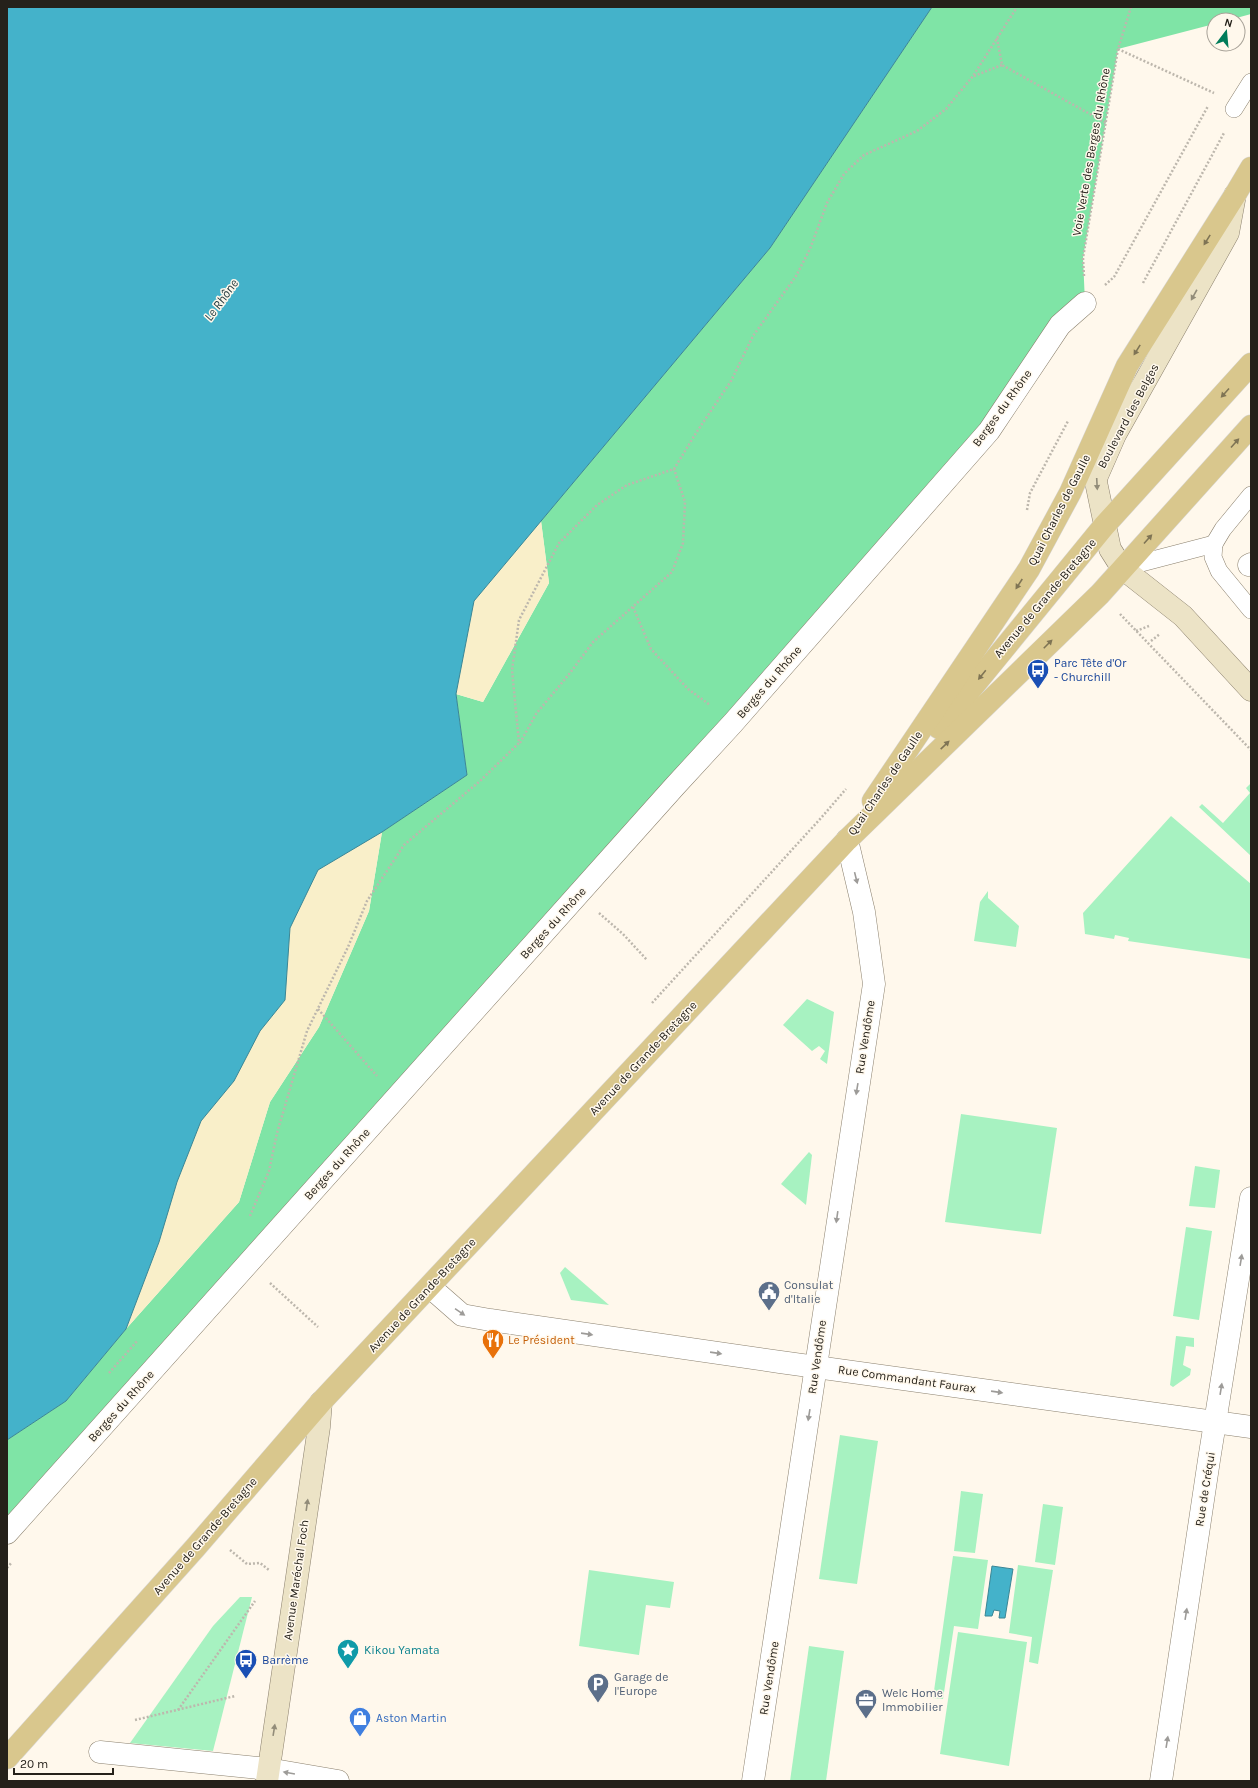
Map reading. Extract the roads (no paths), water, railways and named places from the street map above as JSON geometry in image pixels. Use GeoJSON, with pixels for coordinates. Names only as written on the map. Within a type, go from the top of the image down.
{"type":"FeatureCollection","features":[{"type":"Feature","properties":{"kind":"main road","name":"Quai Charles de Gaulle"},"geometry":{"type":"LineString","coordinates":[[847,840],[1003,610],[1029,569],[1070,493],[1127,366],[1251,168]]}},
{"type":"Feature","properties":{"kind":"main road","name":"Boulevard des Belges"},"geometry":{"type":"LineString","coordinates":[[1235,195],[1228,233],[1115,435],[1097,476],[1097,488],[1110,549],[1122,568],[1183,616],[1251,690]]}},
{"type":"Feature","properties":{"kind":"main road","name":"Avenue de Grande-Bretagne"},"geometry":{"type":"LineString","coordinates":[[847,840],[1104,526],[1251,364]]}},
{"type":"Feature","properties":{"kind":"main road","name":"Avenue de Grande-Bretagne"},"geometry":{"type":"LineString","coordinates":[[7,1758],[195,1548],[321,1402],[847,840],[1100,594],[1251,426]]}},
{"type":"Feature","properties":{"kind":"main road","name":"Avenue Maréchal Foch"},"geometry":{"type":"LineString","coordinates":[[268,1775],[319,1427],[321,1402]]}},
{"type":"Feature","properties":{"kind":"street","name":"Berges du Rhône"},"geometry":{"type":"LineString","coordinates":[[7,1533],[733,723],[900,534],[989,431],[1060,325],[1085,303]]}},
{"type":"Feature","properties":{"kind":"street","name":"Rue Vendôme"},"geometry":{"type":"LineString","coordinates":[[753,1781],[816,1367],[854,1102],[874,984],[864,912],[847,840]]}},
{"type":"Feature","properties":{"kind":"street","name":"Rue de Créqui"},"geometry":{"type":"LineString","coordinates":[[1161,1781],[1251,1198]]}},
{"type":"Feature","properties":{"kind":"street","name":"Rue Commandant Faurax"},"geometry":{"type":"LineString","coordinates":[[430,1287],[462,1315],[816,1367],[1251,1427]]}},
{"type":"Feature","properties":{"kind":"street"},"geometry":{"type":"LineString","coordinates":[[100,1752],[268,1775],[338,1781]]}},
{"type":"Feature","properties":{"kind":"lane"},"geometry":{"type":"LineString","coordinates":[[1234,109],[1251,82]]}},
{"type":"Feature","properties":{"kind":"lane"},"geometry":{"type":"LineString","coordinates":[[1251,495],[1223,529],[1214,544],[1214,557],[1219,571],[1251,610]]}},
{"type":"Feature","properties":{"kind":"lane"},"geometry":{"type":"LineString","coordinates":[[1122,568],[1214,544]]}},
{"type":"Feature","properties":{"kind":"water","name":"Le Rhône"},"geometry":{"type":"Polygon","coordinates":[[[7,7],[932,7],[770,248],[474,601],[456,694],[467,775],[382,832],[318,870],[290,928],[285,1000],[260,1031],[234,1081],[201,1121],[177,1182],[159,1242],[126,1329],[66,1401],[7,1440],[7,7]]]}},
{"type":"Feature","properties":{"kind":"water"},"geometry":{"type":"Polygon","coordinates":[[[992,1566],[1013,1569],[1005,1618],[999,1618],[1000,1611],[994,1610],[992,1616],[985,1616],[992,1566]]]}},
{"type":"Feature","properties":{"kind":"place","name":"Parc Tête d'Or - Churchill"},"geometry":{"type":"Point","coordinates":[1038,690]}},
{"type":"Feature","properties":{"kind":"place","name":"Consulat d'Italie"},"geometry":{"type":"Point","coordinates":[769,1312]}},
{"type":"Feature","properties":{"kind":"place","name":"Le Président"},"geometry":{"type":"Point","coordinates":[493,1360]}},
{"type":"Feature","properties":{"kind":"place","name":"Kikou Yamata"},"geometry":{"type":"Point","coordinates":[348,1670]}},
{"type":"Feature","properties":{"kind":"place","name":"Barrème"},"geometry":{"type":"Point","coordinates":[246,1680]}},
{"type":"Feature","properties":{"kind":"place","name":"Garage de l'Europe"},"geometry":{"type":"Point","coordinates":[598,1704]}},
{"type":"Feature","properties":{"kind":"place","name":"Welc Home Immobilier"},"geometry":{"type":"Point","coordinates":[866,1720]}},
{"type":"Feature","properties":{"kind":"place","name":"Aston Martin"},"geometry":{"type":"Point","coordinates":[360,1738]}}]}
